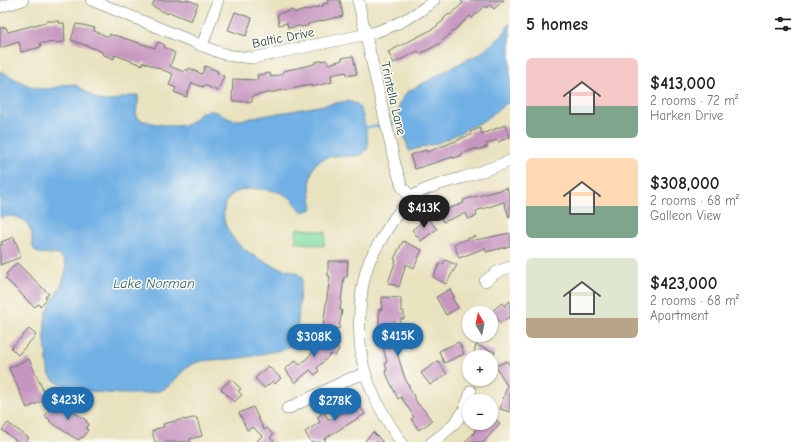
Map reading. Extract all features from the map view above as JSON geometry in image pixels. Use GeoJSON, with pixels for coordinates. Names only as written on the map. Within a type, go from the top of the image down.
{"type":"FeatureCollection","features":[{"type":"Feature","properties":{"kind":"street"},"geometry":{"type":"LineString","coordinates":[[0,6],[23,0]]}},
{"type":"Feature","properties":{"kind":"street","name":"Baltic Drive"},"geometry":{"type":"LineString","coordinates":[[91,0],[202,46],[232,56],[253,58],[389,28],[419,12],[434,0]]}},
{"type":"Feature","properties":{"kind":"street"},"geometry":{"type":"LineString","coordinates":[[202,46],[218,0]]}},
{"type":"Feature","properties":{"kind":"street","name":"Trintella Lane"},"geometry":{"type":"LineString","coordinates":[[358,0],[395,164],[402,187],[412,198]]}},
{"type":"Feature","properties":{"kind":"street"},"geometry":{"type":"LineString","coordinates":[[402,442],[380,408],[366,374],[361,351],[360,302],[366,269],[386,230],[402,208],[412,198],[427,189],[510,161]]}},
{"type":"Feature","properties":{"kind":"street"},"geometry":{"type":"LineString","coordinates":[[485,281],[497,272],[510,268]]}},
{"type":"Feature","properties":{"kind":"street"},"geometry":{"type":"LineString","coordinates":[[288,409],[351,378],[366,374]]}},
{"type":"Feature","properties":{"kind":"street"},"geometry":{"type":"LineString","coordinates":[[432,442],[445,433],[463,414],[471,391]]}},
{"type":"Feature","properties":{"kind":"green space"},"geometry":{"type":"Polygon","coordinates":[[[297,228],[326,232],[324,246],[295,242],[297,228]]]}},
{"type":"Feature","properties":{"kind":"water"},"geometry":{"type":"Polygon","coordinates":[[[510,23],[510,101],[483,121],[460,133],[438,143],[409,151],[399,113],[402,99],[407,92],[478,55],[502,36],[510,23]]]}},
{"type":"Feature","properties":{"kind":"water","name":"Lake Norman"},"geometry":{"type":"Polygon","coordinates":[[[0,71],[33,87],[49,89],[72,84],[101,100],[109,101],[138,95],[136,112],[137,118],[147,122],[170,126],[188,124],[199,114],[205,111],[216,112],[231,119],[240,120],[347,101],[357,104],[361,110],[364,120],[368,141],[367,149],[360,155],[333,156],[316,163],[310,180],[313,208],[308,211],[302,211],[292,199],[286,195],[276,191],[262,189],[247,189],[234,193],[225,203],[225,224],[233,238],[239,244],[251,254],[265,262],[295,273],[302,278],[296,336],[291,345],[281,350],[248,357],[207,360],[195,363],[189,366],[169,386],[155,392],[126,394],[91,391],[63,385],[54,380],[50,376],[48,367],[45,321],[48,310],[65,276],[65,263],[58,255],[44,254],[35,251],[32,246],[30,229],[25,221],[11,216],[0,218],[0,71]]]}},
{"type":"Feature","properties":{"kind":"building"},"geometry":{"type":"Polygon","coordinates":[[[155,0],[188,0],[198,4],[191,21],[169,12],[168,14],[152,6],[155,0]]]}},
{"type":"Feature","properties":{"kind":"building"},"geometry":{"type":"Polygon","coordinates":[[[327,0],[340,0],[343,16],[301,27],[288,28],[287,23],[279,25],[277,14],[293,10],[294,13],[323,6],[323,4],[328,3],[327,0]]]}},
{"type":"Feature","properties":{"kind":"building"},"geometry":{"type":"Polygon","coordinates":[[[460,0],[504,0],[494,9],[490,5],[486,8],[485,6],[472,18],[470,16],[439,44],[420,54],[418,51],[394,63],[388,52],[433,29],[463,3],[460,0]]]}},
{"type":"Feature","properties":{"kind":"building"},"geometry":{"type":"Polygon","coordinates":[[[235,12],[252,18],[246,36],[228,30],[235,12]]]}},
{"type":"Feature","properties":{"kind":"building"},"geometry":{"type":"Polygon","coordinates":[[[46,21],[59,21],[59,23],[64,23],[65,42],[40,43],[41,47],[21,52],[19,42],[0,48],[0,28],[6,27],[8,32],[46,21]]]}},
{"type":"Feature","properties":{"kind":"building"},"geometry":{"type":"Polygon","coordinates":[[[76,24],[95,28],[94,31],[109,37],[110,34],[155,48],[158,42],[165,45],[164,47],[175,53],[170,66],[184,72],[185,69],[188,71],[189,68],[202,74],[205,66],[218,71],[217,73],[224,76],[218,91],[204,85],[203,87],[192,83],[186,97],[174,92],[176,88],[169,85],[173,74],[143,62],[142,65],[115,55],[114,59],[102,54],[102,52],[96,49],[71,40],[76,24]]]}},
{"type":"Feature","properties":{"kind":"building"},"geometry":{"type":"Polygon","coordinates":[[[353,56],[357,74],[347,76],[346,72],[331,75],[332,82],[312,87],[312,85],[252,96],[252,102],[232,101],[233,79],[258,80],[257,75],[270,73],[271,77],[283,74],[283,71],[315,64],[315,62],[326,60],[329,64],[342,60],[342,58],[353,56]]]}},
{"type":"Feature","properties":{"kind":"building"},"geometry":{"type":"Polygon","coordinates":[[[505,125],[510,137],[498,142],[497,140],[486,144],[487,147],[477,150],[477,148],[461,154],[461,156],[453,157],[415,169],[410,155],[426,150],[427,152],[461,139],[471,135],[470,132],[480,128],[482,134],[505,125]]]}},
{"type":"Feature","properties":{"kind":"building"},"geometry":{"type":"Polygon","coordinates":[[[507,188],[510,198],[510,217],[504,202],[476,211],[477,216],[468,219],[466,213],[443,222],[439,212],[464,203],[463,200],[507,188]]]}},
{"type":"Feature","properties":{"kind":"building"},"geometry":{"type":"Polygon","coordinates":[[[427,218],[437,229],[421,241],[412,230],[427,218]]]}},
{"type":"Feature","properties":{"kind":"building"},"geometry":{"type":"Polygon","coordinates":[[[510,233],[510,246],[486,252],[485,248],[459,258],[454,244],[475,236],[476,240],[510,233]]]}},
{"type":"Feature","properties":{"kind":"building"},"geometry":{"type":"Polygon","coordinates":[[[14,237],[21,257],[0,265],[1,242],[14,237]]]}},
{"type":"Feature","properties":{"kind":"building"},"geometry":{"type":"Polygon","coordinates":[[[403,241],[422,250],[414,268],[406,264],[399,287],[388,283],[396,260],[394,259],[403,241]]]}},
{"type":"Feature","properties":{"kind":"building"},"geometry":{"type":"Polygon","coordinates":[[[445,260],[457,265],[446,284],[433,277],[440,263],[443,264],[445,260]]]}},
{"type":"Feature","properties":{"kind":"building"},"geometry":{"type":"Polygon","coordinates":[[[328,261],[348,261],[347,277],[344,277],[339,329],[323,326],[330,276],[328,276],[328,261]]]}},
{"type":"Feature","properties":{"kind":"building"},"geometry":{"type":"Polygon","coordinates":[[[17,263],[49,294],[45,297],[47,299],[40,306],[38,304],[35,307],[30,303],[5,278],[8,276],[6,274],[17,263]]]}},
{"type":"Feature","properties":{"kind":"building"},"geometry":{"type":"Polygon","coordinates":[[[450,289],[454,297],[452,298],[458,308],[446,315],[436,297],[450,289]]]}},
{"type":"Feature","properties":{"kind":"building"},"geometry":{"type":"Polygon","coordinates":[[[382,297],[401,298],[401,311],[404,311],[404,319],[400,319],[403,345],[395,346],[404,376],[417,403],[432,421],[419,430],[411,419],[414,417],[401,397],[398,399],[385,371],[387,370],[385,363],[387,362],[383,347],[380,347],[379,324],[379,309],[382,310],[382,297]]]}},
{"type":"Feature","properties":{"kind":"building"},"geometry":{"type":"Polygon","coordinates":[[[510,301],[510,317],[500,323],[498,320],[498,306],[502,303],[504,306],[510,301]]]}},
{"type":"Feature","properties":{"kind":"building"},"geometry":{"type":"Polygon","coordinates":[[[29,329],[36,335],[18,355],[11,348],[29,329]]]}},
{"type":"Feature","properties":{"kind":"building"},"geometry":{"type":"Polygon","coordinates":[[[325,333],[339,340],[338,342],[340,343],[337,348],[339,349],[335,356],[331,354],[317,368],[319,371],[315,375],[310,370],[295,383],[285,369],[296,360],[300,365],[317,348],[325,333]]]}},
{"type":"Feature","properties":{"kind":"building"},"geometry":{"type":"Polygon","coordinates":[[[459,342],[462,350],[462,355],[444,363],[439,351],[459,342]]]}},
{"type":"Feature","properties":{"kind":"building"},"geometry":{"type":"Polygon","coordinates":[[[476,345],[490,350],[475,350],[476,345]]]}},
{"type":"Feature","properties":{"kind":"building"},"geometry":{"type":"Polygon","coordinates":[[[29,359],[47,399],[27,408],[9,368],[29,359]]]}},
{"type":"Feature","properties":{"kind":"building"},"geometry":{"type":"Polygon","coordinates":[[[438,361],[447,374],[430,385],[421,373],[438,361]]]}},
{"type":"Feature","properties":{"kind":"building"},"geometry":{"type":"Polygon","coordinates":[[[507,361],[510,366],[510,412],[500,409],[507,386],[498,370],[498,365],[507,361]]]}},
{"type":"Feature","properties":{"kind":"building"},"geometry":{"type":"Polygon","coordinates":[[[268,366],[281,378],[275,384],[273,381],[264,388],[255,378],[268,366]]]}},
{"type":"Feature","properties":{"kind":"building"},"geometry":{"type":"Polygon","coordinates":[[[231,379],[241,389],[238,391],[242,395],[234,402],[221,389],[231,379]]]}},
{"type":"Feature","properties":{"kind":"building"},"geometry":{"type":"Polygon","coordinates":[[[354,397],[365,414],[324,439],[326,442],[311,442],[305,432],[320,422],[317,417],[324,412],[328,419],[334,418],[344,412],[340,406],[354,397]]]}},
{"type":"Feature","properties":{"kind":"building"},"geometry":{"type":"Polygon","coordinates":[[[55,401],[87,421],[86,422],[89,424],[86,429],[88,430],[83,438],[81,437],[79,440],[73,437],[49,421],[50,420],[45,416],[55,401]]]}},
{"type":"Feature","properties":{"kind":"building"},"geometry":{"type":"Polygon","coordinates":[[[253,407],[264,430],[267,428],[273,435],[270,438],[275,442],[256,442],[262,436],[253,427],[247,430],[239,413],[253,407]]]}},
{"type":"Feature","properties":{"kind":"building"},"geometry":{"type":"Polygon","coordinates":[[[197,418],[202,436],[190,439],[191,442],[155,442],[152,431],[155,429],[164,427],[163,424],[197,418]]]}},
{"type":"Feature","properties":{"kind":"building"},"geometry":{"type":"Polygon","coordinates":[[[8,423],[29,438],[26,442],[18,442],[2,430],[8,423]]]}},
{"type":"Feature","properties":{"kind":"building"},"geometry":{"type":"Polygon","coordinates":[[[494,430],[484,442],[465,442],[475,432],[474,431],[494,430]]]}},
{"type":"Feature","properties":{"kind":"building"},"geometry":{"type":"Polygon","coordinates":[[[373,432],[383,442],[364,442],[373,432]]]}},
{"type":"Feature","properties":{"kind":"waterway"},"geometry":{"type":"LineString","coordinates":[[390,124],[405,121]]}},
{"type":"Feature","properties":{"kind":"waterway"},"geometry":{"type":"LineString","coordinates":[[362,128],[383,125]]}}]}
